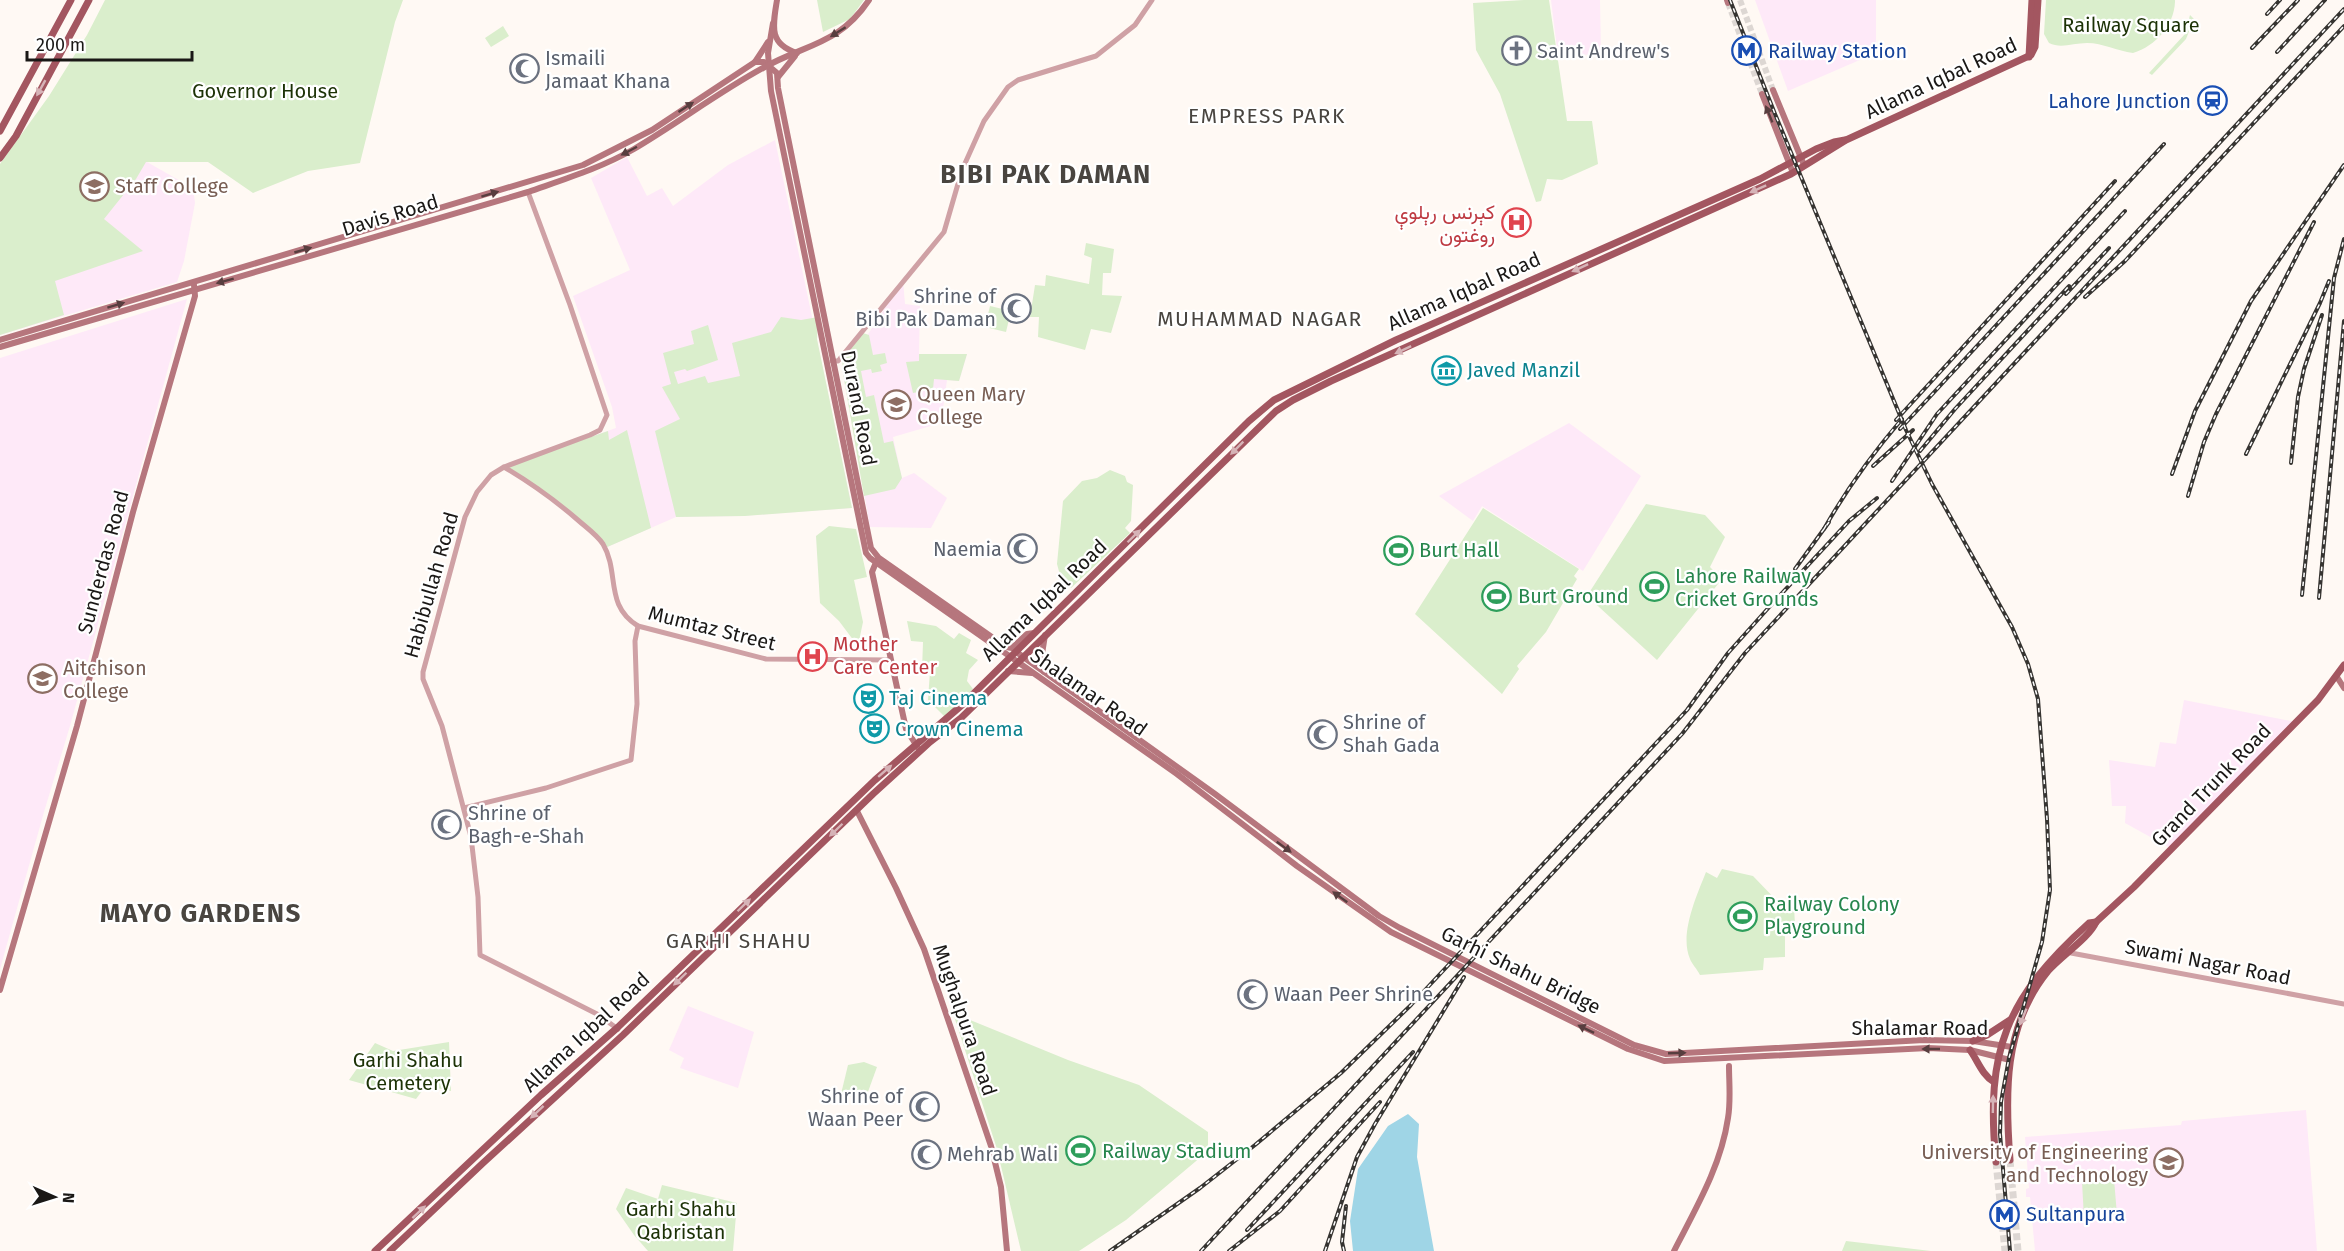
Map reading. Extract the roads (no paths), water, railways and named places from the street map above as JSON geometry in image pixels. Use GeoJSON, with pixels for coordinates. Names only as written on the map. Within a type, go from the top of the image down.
{"type":"FeatureCollection","features":[{"type":"Feature","properties":{"kind":"main road"},"geometry":{"type":"LineString","coordinates":[[0,132],[71,0]]}},
{"type":"Feature","properties":{"kind":"main road"},"geometry":{"type":"LineString","coordinates":[[0,158],[16,136],[89,0]]}},
{"type":"Feature","properties":{"kind":"main road","name":"Durand Road"},"geometry":{"type":"LineString","coordinates":[[777,0],[769,41],[768,65],[771,91],[866,553]]}},
{"type":"Feature","properties":{"kind":"main road","name":"Davis Road"},"geometry":{"type":"LineString","coordinates":[[0,347],[528,192],[586,172],[633,149],[768,65],[798,53],[848,26],[869,0]]}},
{"type":"Feature","properties":{"kind":"main road"},"geometry":{"type":"LineString","coordinates":[[2029,57],[2032,0]]}},
{"type":"Feature","properties":{"kind":"main road","name":"Allama Iqbal Road"},"geometry":{"type":"LineString","coordinates":[[375,1251],[541,1095],[617,1028],[875,780],[961,718],[1267,418],[1293,400],[1793,172],[1846,140],[2029,57],[2034,53],[2036,47],[2038,0]]}},
{"type":"Feature","properties":{"kind":"main road"},"geometry":{"type":"LineString","coordinates":[[773,23],[780,44],[785,49],[798,53],[778,77]]}},
{"type":"Feature","properties":{"kind":"main road","name":"Davis Road"},"geometry":{"type":"LineString","coordinates":[[0,340],[583,165],[652,130],[755,62],[769,41]]}},
{"type":"Feature","properties":{"kind":"main road"},"geometry":{"type":"LineString","coordinates":[[755,62],[762,61],[768,65]]}},
{"type":"Feature","properties":{"kind":"main road","name":"Durand Road"},"geometry":{"type":"LineString","coordinates":[[768,65],[776,70],[778,77],[832,361],[871,548],[877,560],[872,573],[890,660],[906,729],[918,748]]}},
{"type":"Feature","properties":{"kind":"main road"},"geometry":{"type":"LineString","coordinates":[[1773,90],[1804,165]]}},
{"type":"Feature","properties":{"kind":"main road"},"geometry":{"type":"LineString","coordinates":[[1762,94],[1793,172]]}},
{"type":"Feature","properties":{"kind":"main road","name":"Allama Iqbal Road"},"geometry":{"type":"LineString","coordinates":[[390,1251],[623,1035],[772,892],[1080,587],[1274,400],[1396,339],[1760,179],[1800,156],[1834,142],[1846,140]]}},
{"type":"Feature","properties":{"kind":"main road","name":"Sunderdas Road"},"geometry":{"type":"LineString","coordinates":[[0,990],[195,296],[193,282]]}},
{"type":"Feature","properties":{"kind":"main road","name":"Shalamar Road"},"geometry":{"type":"LineString","coordinates":[[866,553],[1012,654],[1033,673],[1235,815]]}},
{"type":"Feature","properties":{"kind":"main road"},"geometry":{"type":"LineString","coordinates":[[877,560],[1009,648],[1015,646],[1027,634],[1034,633]]}},
{"type":"Feature","properties":{"kind":"main road"},"geometry":{"type":"LineString","coordinates":[[1080,587],[1088,594]]}},
{"type":"Feature","properties":{"kind":"main road"},"geometry":{"type":"LineString","coordinates":[[1044,672],[1042,654],[1045,635]]}},
{"type":"Feature","properties":{"kind":"main road","name":"Shalamar Road"},"geometry":{"type":"LineString","coordinates":[[1020,660],[1044,672],[1235,815]]}},
{"type":"Feature","properties":{"kind":"main road","name":"Grand Trunk Road"},"geometry":{"type":"LineString","coordinates":[[2010,1160],[2006,1098],[2010,1060],[2012,1047],[2035,991],[2068,950],[2152,870],[2318,700],[2344,665]]}},
{"type":"Feature","properties":{"kind":"main road"},"geometry":{"type":"LineString","coordinates":[[1008,671],[1033,673]]}},
{"type":"Feature","properties":{"kind":"main road"},"geometry":{"type":"LineString","coordinates":[[2337,676],[2344,688]]}},
{"type":"Feature","properties":{"kind":"main road","name":"Mughalpura Road"},"geometry":{"type":"LineString","coordinates":[[856,811],[896,888],[924,949],[991,1146],[1000,1187],[1007,1251]]}},
{"type":"Feature","properties":{"kind":"main road","name":"Garhi Shahu Bridge"},"geometry":{"type":"LineString","coordinates":[[1235,815],[1297,866],[1391,932],[1528,1002],[1628,1049],[1664,1061],[1827,1053]]}},
{"type":"Feature","properties":{"kind":"main road","name":"Garhi Shahu Bridge"},"geometry":{"type":"LineString","coordinates":[[1235,815],[1379,916],[1634,1044],[1666,1053],[1745,1051],[1826,1045]]}},
{"type":"Feature","properties":{"kind":"main road"},"geometry":{"type":"LineString","coordinates":[[765,885],[772,892]]}},
{"type":"Feature","properties":{"kind":"main road","name":"Grand Trunk Road"},"geometry":{"type":"LineString","coordinates":[[1996,1162],[1993,1127],[1994,1082],[2000,1045],[2011,1019],[2031,985],[2058,951],[2089,923],[2096,922]]}},
{"type":"Feature","properties":{"kind":"main road"},"geometry":{"type":"LineString","coordinates":[[1973,1041],[1987,1035],[2011,1019]]}},
{"type":"Feature","properties":{"kind":"main road","name":"Shalamar Road"},"geometry":{"type":"LineString","coordinates":[[1826,1045],[1973,1041],[2012,1047]]}},
{"type":"Feature","properties":{"kind":"main road","name":"Shalamar Road"},"geometry":{"type":"LineString","coordinates":[[1827,1053],[1928,1048],[1970,1050],[2010,1060]]}},
{"type":"Feature","properties":{"kind":"main road"},"geometry":{"type":"LineString","coordinates":[[1970,1050],[1981,1066],[1985,1077],[1994,1082]]}},
{"type":"Feature","properties":{"kind":"main road"},"geometry":{"type":"LineString","coordinates":[[1674,1251],[1709,1183],[1721,1150],[1729,1117],[1729,1066]]}},
{"type":"Feature","properties":{"kind":"street"},"geometry":{"type":"LineString","coordinates":[[832,361],[838,361],[944,232],[962,170],[984,121],[1008,87],[1018,80],[1096,56],[1136,26],[1152,0]]}},
{"type":"Feature","properties":{"kind":"street","name":"Habibullah Road"},"geometry":{"type":"LineString","coordinates":[[528,192],[607,415],[600,430],[504,467],[491,475],[477,492],[465,517],[423,679],[439,717],[471,837],[478,897],[480,955],[597,1014],[617,1028]]}},
{"type":"Feature","properties":{"kind":"street","name":"Mumtaz Street"},"geometry":{"type":"LineString","coordinates":[[504,467],[540,488],[601,541],[608,554],[616,601],[622,613],[638,626],[771,660],[890,660]]}},
{"type":"Feature","properties":{"kind":"street"},"geometry":{"type":"LineString","coordinates":[[464,808],[546,788],[631,760],[637,704],[635,641],[638,626]]}},
{"type":"Feature","properties":{"kind":"street","name":"Swami Nagar Road"},"geometry":{"type":"LineString","coordinates":[[2068,950],[2071,953],[2344,1004]]}},
{"type":"Feature","properties":{"kind":"street"},"geometry":{"type":"LineString","coordinates":[[617,1028],[623,1035]]}},
{"type":"Feature","properties":{"kind":"water"},"geometry":{"type":"Polygon","coordinates":[[[1408,1114],[1419,1124],[1417,1157],[1434,1251],[1353,1251],[1350,1221],[1358,1169],[1388,1126],[1408,1114]]]}},
{"type":"Feature","properties":{"kind":"tunnel"},"geometry":{"type":"LineString","coordinates":[[1740,0],[1773,90]]}},
{"type":"Feature","properties":{"kind":"tunnel"},"geometry":{"type":"LineString","coordinates":[[1728,3],[1762,94]]}},
{"type":"Feature","properties":{"kind":"tunnel"},"geometry":{"type":"LineString","coordinates":[[2010,1160],[2018,1251]]}},
{"type":"Feature","properties":{"kind":"tunnel"},"geometry":{"type":"LineString","coordinates":[[1996,1162],[2005,1251]]}},
{"type":"Feature","properties":{"kind":"railway"},"geometry":{"type":"LineString","coordinates":[[1730,0],[1906,430],[1932,484],[2012,627],[2028,664],[2038,699],[2050,890],[2042,942],[2009,1058],[2001,1102],[2000,1134],[2010,1251]]}},
{"type":"Feature","properties":{"kind":"railway"},"geometry":{"type":"LineString","coordinates":[[2267,14],[2280,0]]}},
{"type":"Feature","properties":{"kind":"railway"},"geometry":{"type":"LineString","coordinates":[[2252,48],[2298,0]]}},
{"type":"Feature","properties":{"kind":"railway"},"geometry":{"type":"LineString","coordinates":[[2277,52],[2325,0]]}},
{"type":"Feature","properties":{"kind":"railway"},"geometry":{"type":"LineString","coordinates":[[1201,1251],[1682,734],[1745,653],[2344,9]]}},
{"type":"Feature","properties":{"kind":"railway"},"geometry":{"type":"LineString","coordinates":[[2085,297],[2125,261],[2344,26]]}},
{"type":"Feature","properties":{"kind":"railway"},"geometry":{"type":"LineString","coordinates":[[1900,429],[2164,144]]}},
{"type":"Feature","properties":{"kind":"railway"},"geometry":{"type":"LineString","coordinates":[[2172,474],[2195,411],[2251,301],[2344,165]]}},
{"type":"Feature","properties":{"kind":"railway"},"geometry":{"type":"LineString","coordinates":[[1896,420],[2115,181]]}},
{"type":"Feature","properties":{"kind":"railway"},"geometry":{"type":"LineString","coordinates":[[1892,481],[1937,414],[2125,211]]}},
{"type":"Feature","properties":{"kind":"railway"},"geometry":{"type":"LineString","coordinates":[[2188,496],[2204,442],[2216,414],[2314,222]]}},
{"type":"Feature","properties":{"kind":"railway"},"geometry":{"type":"LineString","coordinates":[[2302,595],[2334,278],[2344,239]]}},
{"type":"Feature","properties":{"kind":"railway"},"geometry":{"type":"LineString","coordinates":[[2066,294],[2109,248]]}},
{"type":"Feature","properties":{"kind":"railway"},"geometry":{"type":"LineString","coordinates":[[2246,454],[2329,281]]}},
{"type":"Feature","properties":{"kind":"railway"},"geometry":{"type":"LineString","coordinates":[[1920,451],[1955,409],[2069,286]]}},
{"type":"Feature","properties":{"kind":"railway"},"geometry":{"type":"LineString","coordinates":[[2291,463],[2298,397],[2304,369],[2322,315]]}},
{"type":"Feature","properties":{"kind":"railway"},"geometry":{"type":"LineString","coordinates":[[2319,598],[2344,321]]}},
{"type":"Feature","properties":{"kind":"railway"},"geometry":{"type":"LineString","coordinates":[[1824,529],[1860,472],[1902,419]]}},
{"type":"Feature","properties":{"kind":"railway"},"geometry":{"type":"LineString","coordinates":[[1873,466],[1913,430]]}},
{"type":"Feature","properties":{"kind":"railway"},"geometry":{"type":"LineString","coordinates":[[1110,1251],[1200,1188],[1255,1145],[1341,1073],[1411,1005],[1687,710],[1728,653],[1771,605],[1849,521],[1877,498]]}},
{"type":"Feature","properties":{"kind":"railway"},"geometry":{"type":"LineString","coordinates":[[1795,569],[1829,522]]}},
{"type":"Feature","properties":{"kind":"railway"},"geometry":{"type":"LineString","coordinates":[[1325,1251],[1357,1157],[1464,977]]}},
{"type":"Feature","properties":{"kind":"railway"},"geometry":{"type":"LineString","coordinates":[[1247,1230],[1413,1052]]}},
{"type":"Feature","properties":{"kind":"railway"},"geometry":{"type":"LineString","coordinates":[[1229,1251],[1280,1211],[1380,1102]]}},
{"type":"Feature","properties":{"kind":"railway"},"geometry":{"type":"LineString","coordinates":[[1344,1251],[1342,1242],[1346,1206]]}},
{"type":"Feature","properties":{"kind":"place","name":"Saint Andrew's"},"geometry":{"type":"Point","coordinates":[1516,51]}},
{"type":"Feature","properties":{"kind":"place","name":"Railway Station"},"geometry":{"type":"Point","coordinates":[1747,51]}},
{"type":"Feature","properties":{"kind":"place","name":"Ismaili Jamaat Khana"},"geometry":{"type":"Point","coordinates":[524,69]}},
{"type":"Feature","properties":{"kind":"place","name":"Lahore Junction"},"geometry":{"type":"Point","coordinates":[2212,101]}},
{"type":"Feature","properties":{"kind":"place","name":"Staff College"},"geometry":{"type":"Point","coordinates":[94,186]}},
{"type":"Feature","properties":{"kind":"place","name":"کېرنس رېلوې روغتون"},"geometry":{"type":"Point","coordinates":[1516,223]}},
{"type":"Feature","properties":{"kind":"place","name":"Shrine of Bibi Pak Daman"},"geometry":{"type":"Point","coordinates":[1017,308]}},
{"type":"Feature","properties":{"kind":"place","name":"Javed Manzil"},"geometry":{"type":"Point","coordinates":[1446,370]}},
{"type":"Feature","properties":{"kind":"place","name":"Queen Mary College"},"geometry":{"type":"Point","coordinates":[896,405]}},
{"type":"Feature","properties":{"kind":"place","name":"Naemia"},"geometry":{"type":"Point","coordinates":[1023,549]}},
{"type":"Feature","properties":{"kind":"place","name":"Burt Hall"},"geometry":{"type":"Point","coordinates":[1398,550]}},
{"type":"Feature","properties":{"kind":"place","name":"Lahore Railway Cricket Grounds"},"geometry":{"type":"Point","coordinates":[1654,587]}},
{"type":"Feature","properties":{"kind":"place","name":"Burt Ground"},"geometry":{"type":"Point","coordinates":[1497,596]}},
{"type":"Feature","properties":{"kind":"place","name":"Mother Care Center"},"geometry":{"type":"Point","coordinates":[812,656]}},
{"type":"Feature","properties":{"kind":"place","name":"Aitchison College"},"geometry":{"type":"Point","coordinates":[42,679]}},
{"type":"Feature","properties":{"kind":"place","name":"Taj Cinema"},"geometry":{"type":"Point","coordinates":[868,698]}},
{"type":"Feature","properties":{"kind":"place","name":"Crown Cinema"},"geometry":{"type":"Point","coordinates":[874,729]}},
{"type":"Feature","properties":{"kind":"place","name":"Shrine of Shah Gada"},"geometry":{"type":"Point","coordinates":[1322,734]}},
{"type":"Feature","properties":{"kind":"place","name":"Shrine of Bagh-e-Shah"},"geometry":{"type":"Point","coordinates":[447,824]}},
{"type":"Feature","properties":{"kind":"place","name":"Railway Colony Playground"},"geometry":{"type":"Point","coordinates":[1743,916]}},
{"type":"Feature","properties":{"kind":"place","name":"Waan Peer Shrine"},"geometry":{"type":"Point","coordinates":[1253,994]}},
{"type":"Feature","properties":{"kind":"place","name":"Shrine of Waan Peer"},"geometry":{"type":"Point","coordinates":[924,1107]}},
{"type":"Feature","properties":{"kind":"place","name":"Railway Stadium"},"geometry":{"type":"Point","coordinates":[1081,1151]}},
{"type":"Feature","properties":{"kind":"place","name":"Mehrab Wali"},"geometry":{"type":"Point","coordinates":[926,1154]}},
{"type":"Feature","properties":{"kind":"place","name":"University of Engineering and Technology"},"geometry":{"type":"Point","coordinates":[2169,1163]}},
{"type":"Feature","properties":{"kind":"place","name":"Sultanpura"},"geometry":{"type":"Point","coordinates":[2005,1214]}},
{"type":"Feature","properties":{"kind":"district","name":"EMPRESS PARK"},"geometry":{"type":"Point","coordinates":[1267,116]}},
{"type":"Feature","properties":{"kind":"district","name":"BIBI PAK DAMAN"},"geometry":{"type":"Point","coordinates":[1046,174]}},
{"type":"Feature","properties":{"kind":"district","name":"MUHAMMAD NAGAR"},"geometry":{"type":"Point","coordinates":[1260,319]}},
{"type":"Feature","properties":{"kind":"district","name":"MAYO GARDENS"},"geometry":{"type":"Point","coordinates":[201,913]}},
{"type":"Feature","properties":{"kind":"district","name":"GARHI SHAHU"},"geometry":{"type":"Point","coordinates":[739,941]}},
{"type":"Feature","properties":{"kind":"park label","name":"Railway Square"},"geometry":{"type":"Point","coordinates":[2131,25]}},
{"type":"Feature","properties":{"kind":"park label","name":"Governor House"},"geometry":{"type":"Point","coordinates":[265,91]}},
{"type":"Feature","properties":{"kind":"park label","name":"Garhi Shahu Cemetery"},"geometry":{"type":"Point","coordinates":[408,1072]}},
{"type":"Feature","properties":{"kind":"park label","name":"Garhi Shahu Qabristan"},"geometry":{"type":"Point","coordinates":[681,1220]}}]}
